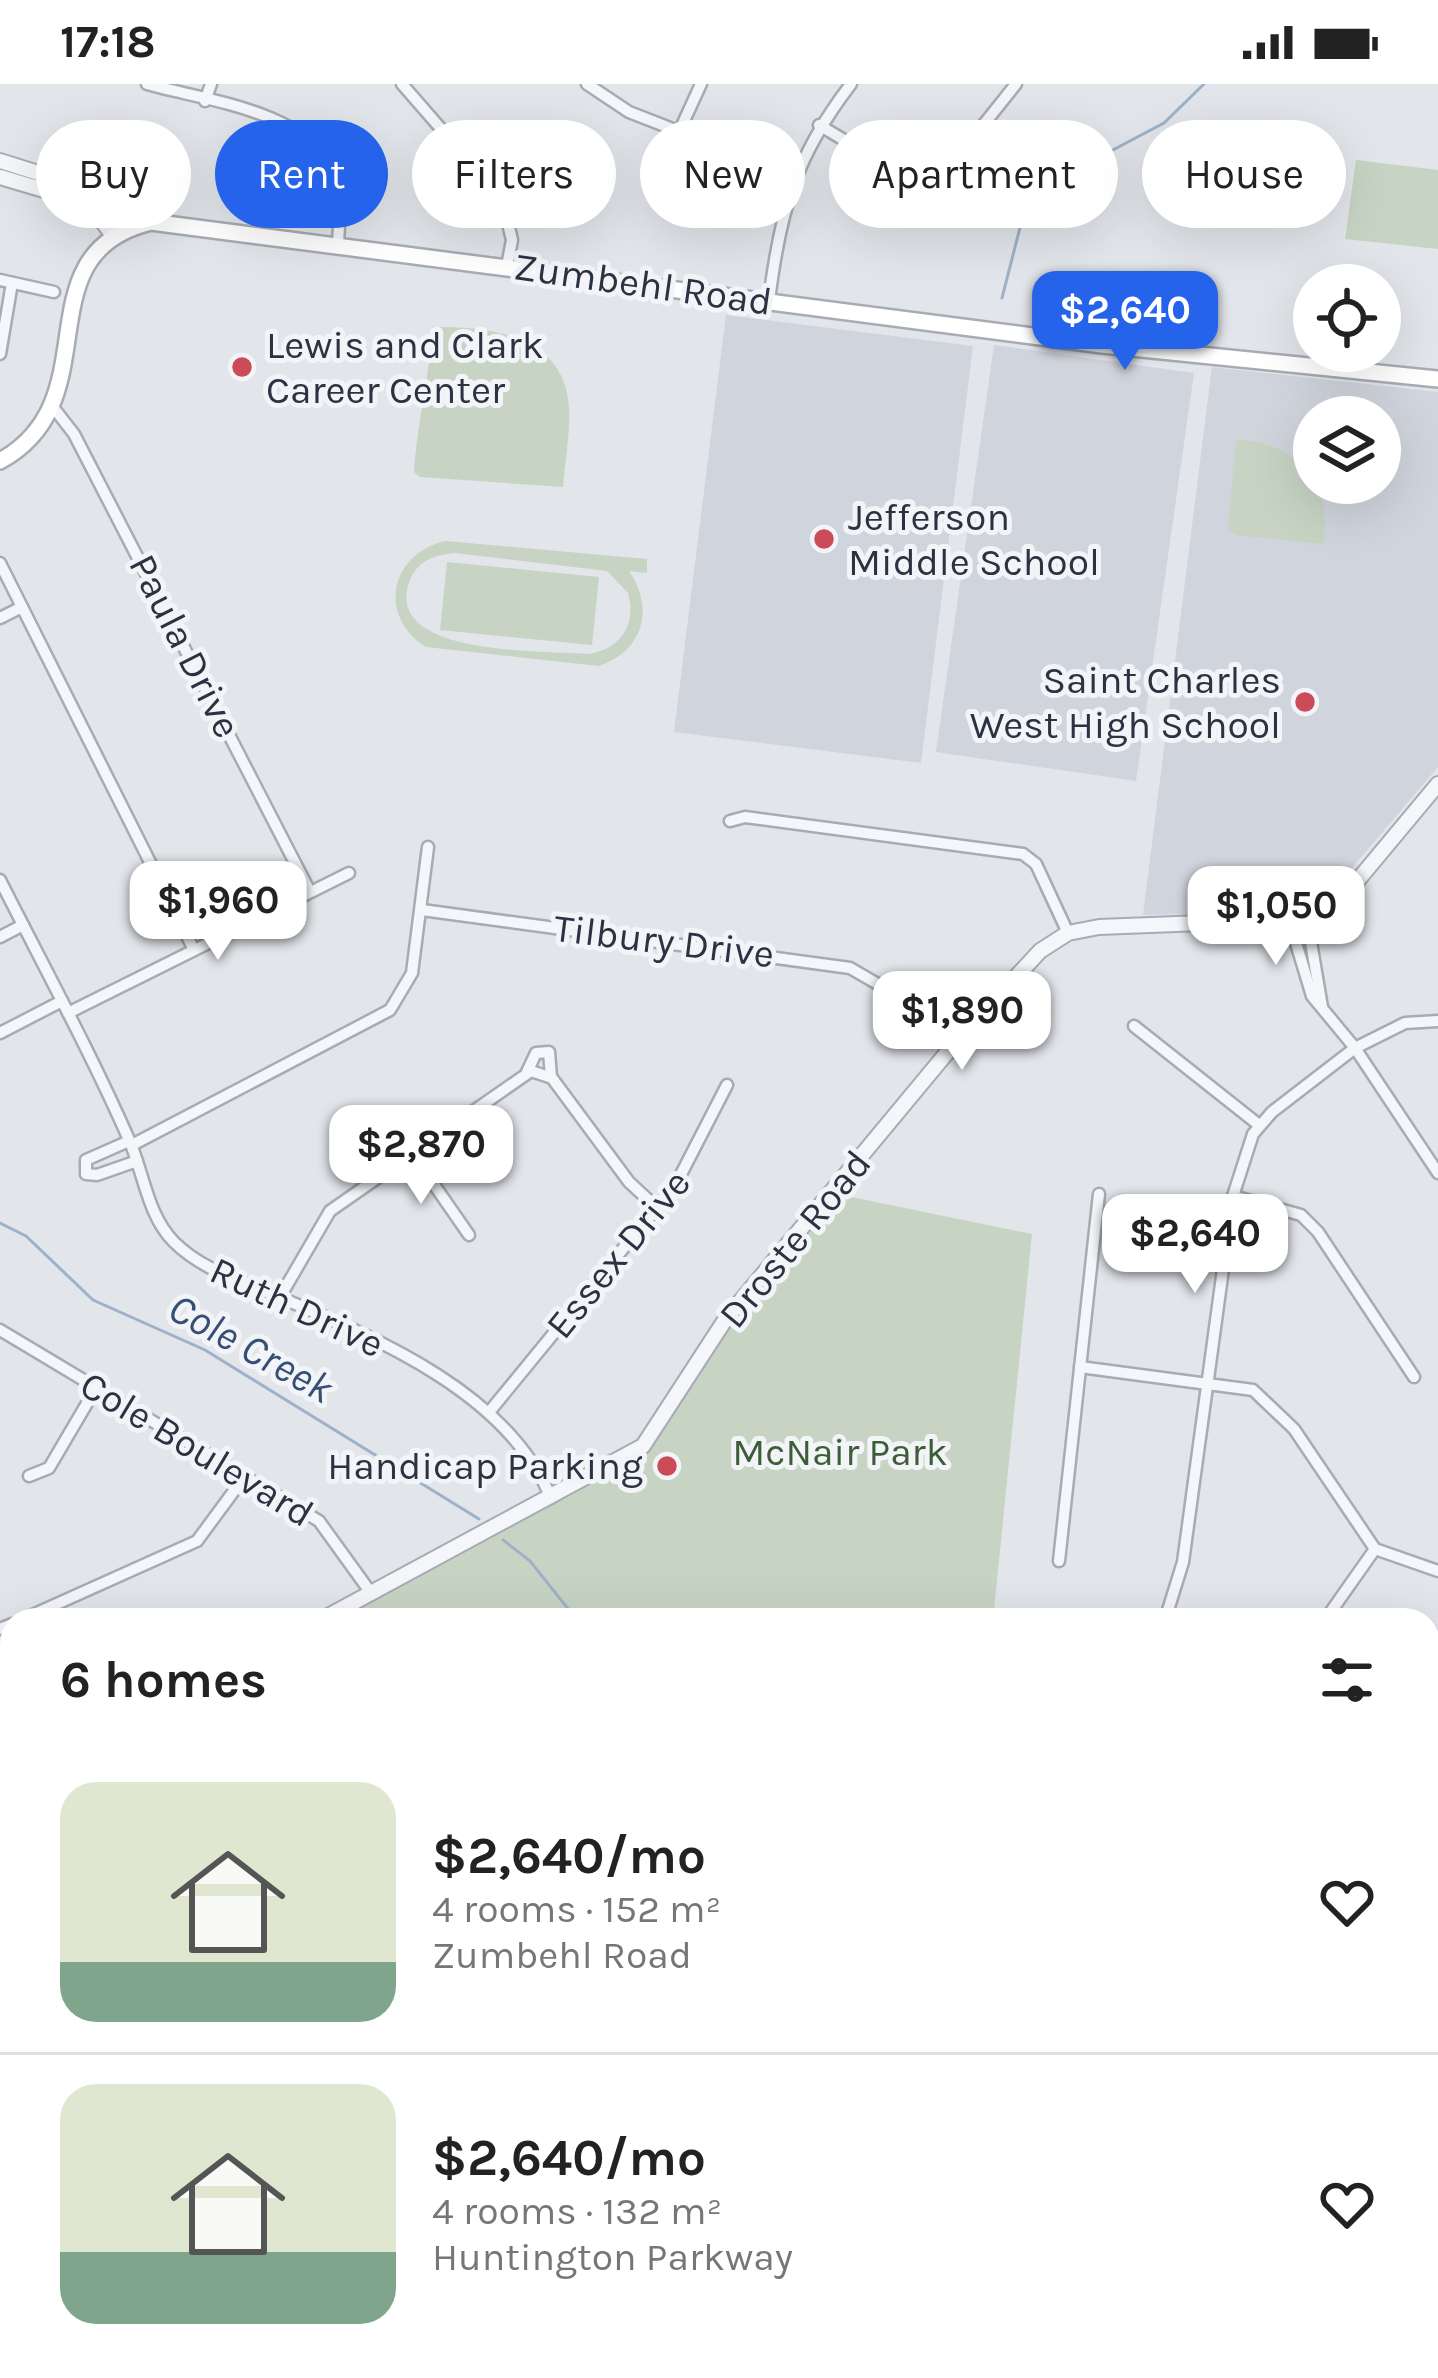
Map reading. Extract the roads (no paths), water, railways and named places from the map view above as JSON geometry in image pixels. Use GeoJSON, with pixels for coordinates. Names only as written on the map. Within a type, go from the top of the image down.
{"type":"FeatureCollection","features":[{"type":"Feature","properties":{"kind":"main road","name":"Zumbehl Road"},"geometry":{"type":"LineString","coordinates":[[117,232],[151,222],[1102,345],[1438,379]]}},
{"type":"Feature","properties":{"kind":"main road"},"geometry":{"type":"LineString","coordinates":[[0,460],[34,433],[53,407],[84,263],[117,232]]}},
{"type":"Feature","properties":{"kind":"street"},"geometry":{"type":"LineString","coordinates":[[146,84],[289,127],[311,141],[332,168],[340,201],[338,244]]}},
{"type":"Feature","properties":{"kind":"street"},"geometry":{"type":"LineString","coordinates":[[205,101],[211,84]]}},
{"type":"Feature","properties":{"kind":"street"},"geometry":{"type":"LineString","coordinates":[[402,84],[502,199],[512,240],[507,266]]}},
{"type":"Feature","properties":{"kind":"street"},"geometry":{"type":"LineString","coordinates":[[586,84],[649,120]]}},
{"type":"Feature","properties":{"kind":"street"},"geometry":{"type":"LineString","coordinates":[[684,120],[701,84]]}},
{"type":"Feature","properties":{"kind":"street"},"geometry":{"type":"LineString","coordinates":[[805,153],[851,84]]}},
{"type":"Feature","properties":{"kind":"street"},"geometry":{"type":"LineString","coordinates":[[820,125],[908,179],[928,183],[945,173],[1016,84]]}},
{"type":"Feature","properties":{"kind":"street"},"geometry":{"type":"LineString","coordinates":[[0,161],[89,189],[117,232]]}},
{"type":"Feature","properties":{"kind":"street"},"geometry":{"type":"LineString","coordinates":[[0,177],[88,203],[117,232]]}},
{"type":"Feature","properties":{"kind":"street"},"geometry":{"type":"LineString","coordinates":[[769,301],[778,228]]}},
{"type":"Feature","properties":{"kind":"street"},"geometry":{"type":"LineString","coordinates":[[0,355],[6,282],[54,292]]}},
{"type":"Feature","properties":{"kind":"street","name":"Paula Drive"},"geometry":{"type":"LineString","coordinates":[[53,407],[74,434],[173,619],[309,890]]}},
{"type":"Feature","properties":{"kind":"street"},"geometry":{"type":"LineString","coordinates":[[0,563],[194,950]]}},
{"type":"Feature","properties":{"kind":"street"},"geometry":{"type":"LineString","coordinates":[[0,618],[22,608]]}},
{"type":"Feature","properties":{"kind":"street"},"geometry":{"type":"LineString","coordinates":[[730,821],[745,817],[1023,854],[1036,864],[1068,934],[1099,927],[1301,922],[1358,880],[1438,785]]}},
{"type":"Feature","properties":{"kind":"street"},"geometry":{"type":"LineString","coordinates":[[137,1161],[86,1174],[86,1160],[130,1143],[390,1010],[412,973],[428,847]]}},
{"type":"Feature","properties":{"kind":"street"},"geometry":{"type":"LineString","coordinates":[[0,1033],[194,950],[349,872]]}},
{"type":"Feature","properties":{"kind":"street","name":"Ruth Drive"},"geometry":{"type":"LineString","coordinates":[[0,880],[130,1143],[150,1202],[172,1240],[224,1276],[280,1297],[401,1356],[490,1412],[521,1443],[551,1498]]}},
{"type":"Feature","properties":{"kind":"street","name":"Tilbury Drive"},"geometry":{"type":"LineString","coordinates":[[422,910],[850,968],[895,994],[955,1043]]}},
{"type":"Feature","properties":{"kind":"street"},"geometry":{"type":"LineString","coordinates":[[1301,922],[1310,936],[1322,1007],[1437,1170]]}},
{"type":"Feature","properties":{"kind":"street"},"geometry":{"type":"LineString","coordinates":[[0,938],[23,925]]}},
{"type":"Feature","properties":{"kind":"street","name":"Droste Road"},"geometry":{"type":"LineString","coordinates":[[343,1608],[643,1446],[725,1320],[955,1043],[1040,951],[1068,934]]}},
{"type":"Feature","properties":{"kind":"street"},"geometry":{"type":"LineString","coordinates":[[1169,1608],[1183,1562],[1233,1196],[1259,1125],[1354,1048],[1405,1023],[1438,1021]]}},
{"type":"Feature","properties":{"kind":"street"},"geometry":{"type":"LineString","coordinates":[[1134,1026],[1259,1125]]}},
{"type":"Feature","properties":{"kind":"street"},"geometry":{"type":"LineString","coordinates":[[280,1297],[330,1211],[527,1072],[536,1053],[550,1052],[551,1077],[629,1182],[657,1208]]}},
{"type":"Feature","properties":{"kind":"street"},"geometry":{"type":"LineString","coordinates":[[527,1072],[551,1077]]}},
{"type":"Feature","properties":{"kind":"street","name":"Essex Drive"},"geometry":{"type":"LineString","coordinates":[[490,1412],[693,1159],[727,1084]]}},
{"type":"Feature","properties":{"kind":"street"},"geometry":{"type":"LineString","coordinates":[[412,1153],[469,1235]]}},
{"type":"Feature","properties":{"kind":"street"},"geometry":{"type":"LineString","coordinates":[[1060,1561],[1100,1194]]}},
{"type":"Feature","properties":{"kind":"street"},"geometry":{"type":"LineString","coordinates":[[1233,1196],[1301,1216],[1318,1232],[1414,1378]]}},
{"type":"Feature","properties":{"kind":"street","name":"Cole Boulevard"},"geometry":{"type":"LineString","coordinates":[[0,1330],[326,1527],[371,1593]]}},
{"type":"Feature","properties":{"kind":"street"},"geometry":{"type":"LineString","coordinates":[[1080,1366],[1253,1390],[1279,1409],[1375,1549],[1438,1571]]}},
{"type":"Feature","properties":{"kind":"street"},"geometry":{"type":"LineString","coordinates":[[29,1476],[49,1468],[96,1388]]}},
{"type":"Feature","properties":{"kind":"street"},"geometry":{"type":"LineString","coordinates":[[48,1608],[196,1541],[245,1476]]}},
{"type":"Feature","properties":{"kind":"street"},"geometry":{"type":"LineString","coordinates":[[1333,1608],[1375,1549]]}},
{"type":"Feature","properties":{"kind":"waterway"},"geometry":{"type":"LineString","coordinates":[[1002,298],[1024,212],[1081,180],[1109,152],[1164,123],[1204,84]]}},
{"type":"Feature","properties":{"kind":"waterway","name":"Cole Creek"},"geometry":{"type":"LineString","coordinates":[[0,1223],[26,1236],[93,1300],[205,1350],[479,1519]]}},
{"type":"Feature","properties":{"kind":"waterway","name":"Cole Creek"},"geometry":{"type":"LineString","coordinates":[[503,1540],[530,1561],[567,1608]]}},
{"type":"Feature","properties":{"kind":"place","name":"Lewis and Clark Career Center"},"geometry":{"type":"Point","coordinates":[242,367]}},
{"type":"Feature","properties":{"kind":"place","name":"Jefferson Middle School"},"geometry":{"type":"Point","coordinates":[824,539]}},
{"type":"Feature","properties":{"kind":"place","name":"Saint Charles West High School"},"geometry":{"type":"Point","coordinates":[1305,702]}},
{"type":"Feature","properties":{"kind":"place","name":"Handicap Parking"},"geometry":{"type":"Point","coordinates":[667,1466]}},
{"type":"Feature","properties":{"kind":"park label","name":"McNair Park"},"geometry":{"type":"Point","coordinates":[840,1452]}}]}
